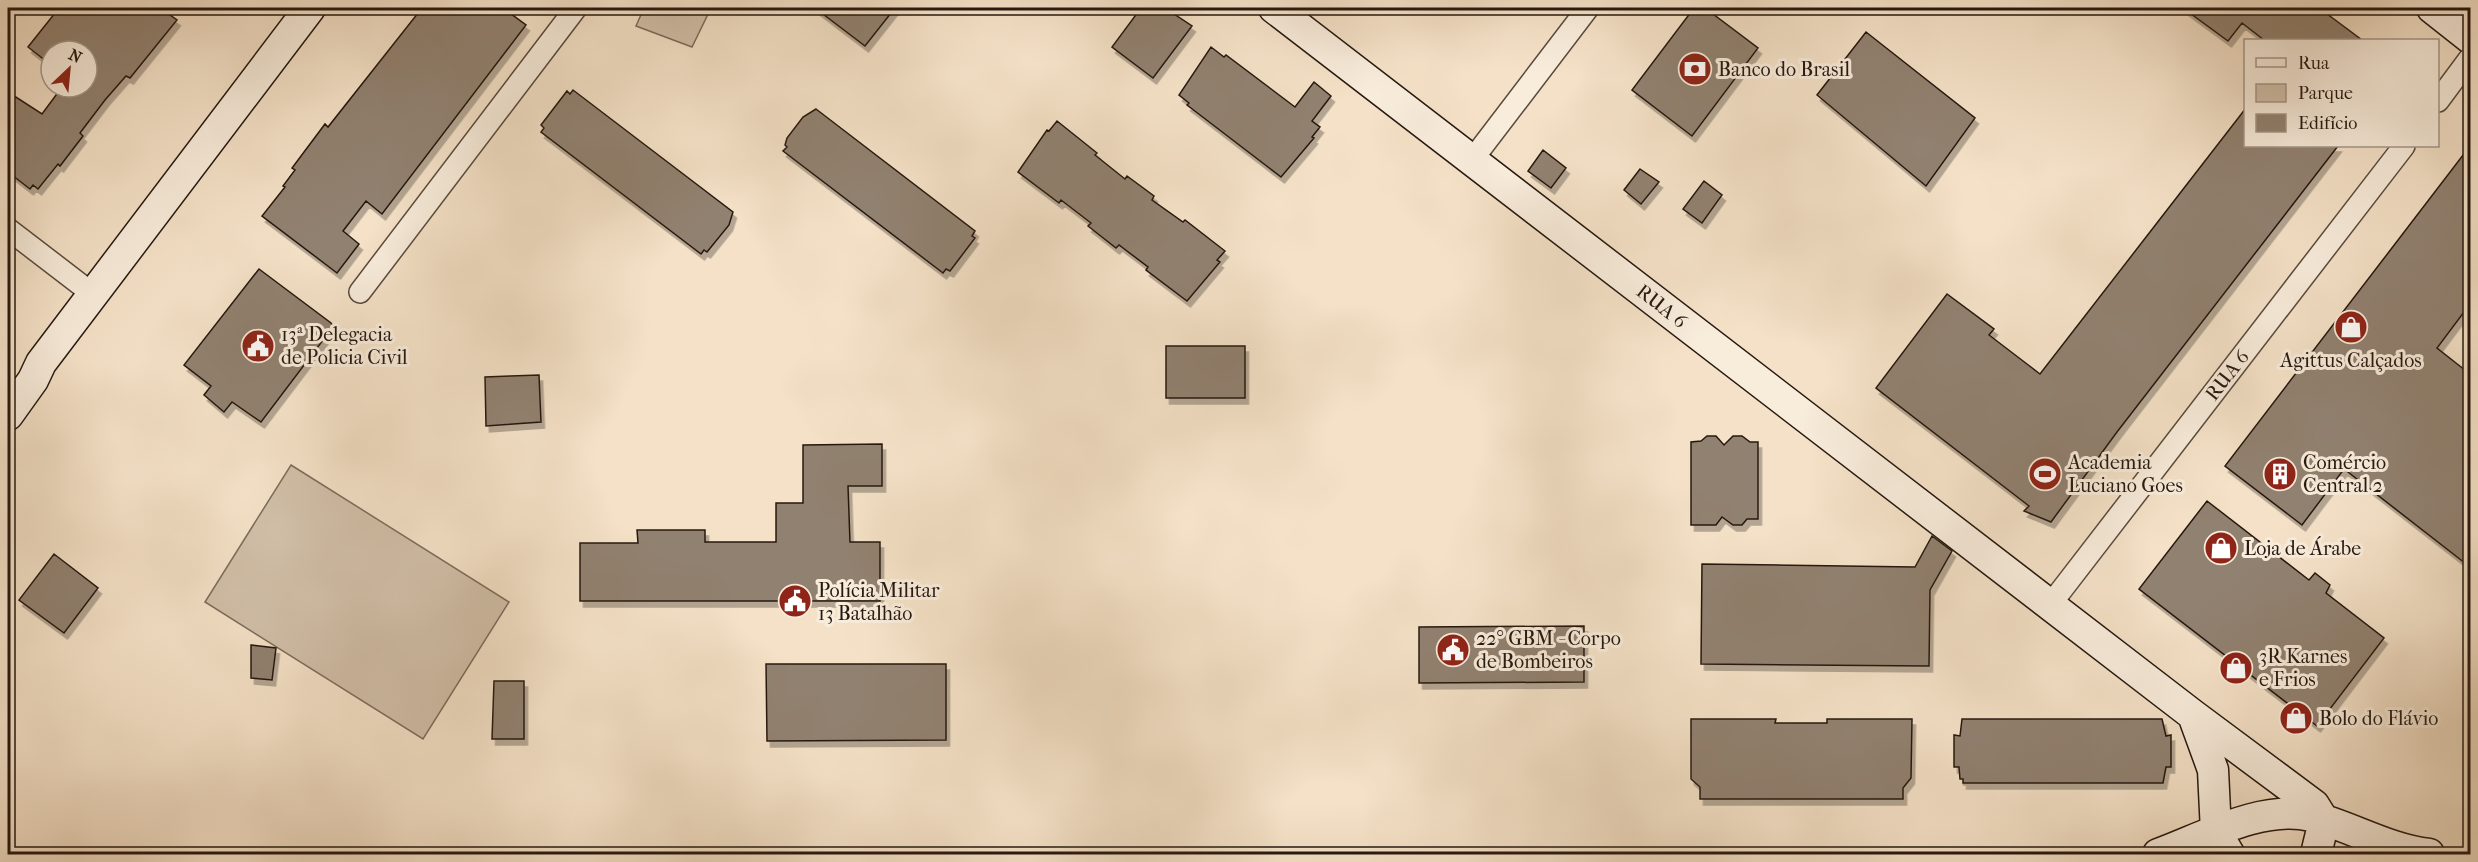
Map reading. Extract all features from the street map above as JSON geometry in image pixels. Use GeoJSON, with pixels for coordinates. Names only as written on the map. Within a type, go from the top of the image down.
{"type":"FeatureCollection","features":[{"type":"Feature","properties":{"kind":"street"},"geometry":{"type":"LineString","coordinates":[[8,415],[33,380],[41,363],[310,8]]}},
{"type":"Feature","properties":{"kind":"street"},"geometry":{"type":"LineString","coordinates":[[360,292],[576,8]]}},
{"type":"Feature","properties":{"kind":"street","name":"RUA 6"},"geometry":{"type":"LineString","coordinates":[[1274,8],[2314,806],[2324,821]]}},
{"type":"Feature","properties":{"kind":"street"},"geometry":{"type":"LineString","coordinates":[[1472,160],[1588,8]]}},
{"type":"Feature","properties":{"kind":"street"},"geometry":{"type":"LineString","coordinates":[[2432,8],[2470,38]]}},
{"type":"Feature","properties":{"kind":"street"},"geometry":{"type":"LineString","coordinates":[[2439,100],[2470,58]]}},
{"type":"Feature","properties":{"kind":"street","name":"RUA 6"},"geometry":{"type":"LineString","coordinates":[[2050,605],[2403,147]]}},
{"type":"Feature","properties":{"kind":"street"},"geometry":{"type":"LineString","coordinates":[[8,229],[94,295]]}},
{"type":"Feature","properties":{"kind":"street"},"geometry":{"type":"LineString","coordinates":[[8,383],[41,363]]}},
{"type":"Feature","properties":{"kind":"street"},"geometry":{"type":"LineString","coordinates":[[2193,715],[2213,770],[2223,843]]}},
{"type":"Feature","properties":{"kind":"street"},"geometry":{"type":"LineString","coordinates":[[2157,855],[2223,843],[2260,817],[2278,814],[2310,816],[2390,846],[2429,855]]}},
{"type":"Feature","properties":{"kind":"street"},"geometry":{"type":"LineString","coordinates":[[2316,855],[2324,821]]}},
{"type":"Feature","properties":{"kind":"green space"},"geometry":{"type":"Polygon","coordinates":[[[644,8],[711,8],[692,47],[636,26],[644,8]]]}},
{"type":"Feature","properties":{"kind":"green space"},"geometry":{"type":"Polygon","coordinates":[[[291,465],[509,602],[423,739],[205,602],[291,465]]]}},
{"type":"Feature","properties":{"kind":"building"},"geometry":{"type":"Polygon","coordinates":[[[59,8],[160,8],[177,20],[130,78],[126,76],[105,100],[80,133],[83,136],[60,166],[58,164],[38,189],[33,185],[30,189],[8,172],[8,92],[42,114],[53,99],[99,99],[99,39],[39,39],[39,56],[28,47],[59,8]]]}},
{"type":"Feature","properties":{"kind":"building"},"geometry":{"type":"Polygon","coordinates":[[[422,8],[503,8],[526,25],[382,214],[366,201],[343,231],[359,244],[337,273],[262,216],[285,187],[283,186],[295,170],[292,168],[325,124],[328,127],[422,8]]]}},
{"type":"Feature","properties":{"kind":"building"},"geometry":{"type":"Polygon","coordinates":[[[815,8],[895,8],[865,46],[815,8]]]}},
{"type":"Feature","properties":{"kind":"building"},"geometry":{"type":"Polygon","coordinates":[[[1141,8],[1165,8],[1192,26],[1153,78],[1112,47],[1141,8]]]}},
{"type":"Feature","properties":{"kind":"building","name":"Banco do Brasil"},"geometry":{"type":"Polygon","coordinates":[[[1694,8],[1705,8],[1758,48],[1692,136],[1632,90],[1694,8]]]}},
{"type":"Feature","properties":{"kind":"building"},"geometry":{"type":"Polygon","coordinates":[[[2183,8],[2319,8],[2361,39],[2263,39],[2242,23],[2228,41],[2183,8]]]}},
{"type":"Feature","properties":{"kind":"building"},"geometry":{"type":"Polygon","coordinates":[[[1866,32],[1975,118],[1926,186],[1817,95],[1866,32]]]}},
{"type":"Feature","properties":{"kind":"building"},"geometry":{"type":"Polygon","coordinates":[[[1211,47],[1224,57],[1226,55],[1295,107],[1314,82],[1331,96],[1312,121],[1320,127],[1312,137],[1314,138],[1281,177],[1187,105],[1189,103],[1179,95],[1211,47]]]}},
{"type":"Feature","properties":{"kind":"building"},"geometry":{"type":"Polygon","coordinates":[[[573,90],[733,212],[729,225],[707,252],[704,250],[701,254],[541,132],[544,128],[541,125],[567,91],[570,94],[573,90]]]}},
{"type":"Feature","properties":{"kind":"building"},"geometry":{"type":"Polygon","coordinates":[[[816,109],[975,231],[972,236],[975,238],[950,271],[946,269],[943,273],[783,151],[787,147],[785,145],[787,138],[803,117],[816,109]]]}},
{"type":"Feature","properties":{"kind":"building"},"geometry":{"type":"Polygon","coordinates":[[[2244,111],[2244,147],[2337,147],[2117,432],[2051,522],[2024,511],[2029,506],[1876,388],[1947,294],[1994,329],[1989,335],[2040,374],[2244,111]]]}},
{"type":"Feature","properties":{"kind":"building"},"geometry":{"type":"Polygon","coordinates":[[[1057,121],[1125,179],[1127,176],[1154,196],[1152,200],[1183,222],[1185,220],[1225,251],[1217,260],[1220,262],[1187,301],[1146,270],[1148,267],[1119,245],[1116,248],[1088,226],[1091,223],[1061,200],[1059,203],[1018,172],[1047,130],[1049,131],[1057,121]]]}},
{"type":"Feature","properties":{"kind":"building"},"geometry":{"type":"Polygon","coordinates":[[[2470,146],[2470,304],[2437,348],[2470,374],[2470,567],[2344,469],[2302,525],[2225,466],[2470,146]]]}},
{"type":"Feature","properties":{"kind":"building"},"geometry":{"type":"Polygon","coordinates":[[[1543,150],[1566,168],[1551,188],[1528,171],[1543,150]]]}},
{"type":"Feature","properties":{"kind":"building"},"geometry":{"type":"Polygon","coordinates":[[[1640,169],[1659,182],[1641,204],[1624,190],[1640,169]]]}},
{"type":"Feature","properties":{"kind":"building"},"geometry":{"type":"Polygon","coordinates":[[[1704,181],[1722,195],[1702,223],[1683,209],[1704,181]]]}},
{"type":"Feature","properties":{"kind":"building","name":"13ª Delegacia de Policia Civil"},"geometry":{"type":"Polygon","coordinates":[[[259,269],[331,323],[333,327],[261,422],[232,402],[224,412],[204,395],[211,386],[184,365],[259,269]]]}},
{"type":"Feature","properties":{"kind":"building"},"geometry":{"type":"Polygon","coordinates":[[[1166,346],[1245,346],[1245,398],[1166,398],[1166,346]]]}},
{"type":"Feature","properties":{"kind":"building"},"geometry":{"type":"Polygon","coordinates":[[[539,375],[541,422],[486,426],[485,377],[539,375]]]}},
{"type":"Feature","properties":{"kind":"building"},"geometry":{"type":"Polygon","coordinates":[[[1707,436],[1716,436],[1724,445],[1733,436],[1742,436],[1750,442],[1758,442],[1758,519],[1747,519],[1742,525],[1733,525],[1722,517],[1716,525],[1691,525],[1691,442],[1701,441],[1707,436]]]}},
{"type":"Feature","properties":{"kind":"building"},"geometry":{"type":"Polygon","coordinates":[[[882,444],[882,486],[848,486],[850,542],[880,542],[880,601],[580,601],[580,543],[638,543],[637,530],[705,530],[705,542],[776,542],[776,503],[803,503],[803,445],[882,444]]]}},
{"type":"Feature","properties":{"kind":"building"},"geometry":{"type":"Polygon","coordinates":[[[2207,501],[2309,580],[2315,573],[2330,585],[2326,593],[2384,638],[2317,726],[2139,589],[2207,501]]]}},
{"type":"Feature","properties":{"kind":"building"},"geometry":{"type":"Polygon","coordinates":[[[1932,536],[1952,551],[1930,590],[1929,666],[1701,664],[1702,564],[1915,567],[1932,536]]]}},
{"type":"Feature","properties":{"kind":"building"},"geometry":{"type":"Polygon","coordinates":[[[54,554],[98,588],[64,633],[19,600],[54,554]]]}},
{"type":"Feature","properties":{"kind":"building"},"geometry":{"type":"Polygon","coordinates":[[[1584,626],[1584,682],[1419,683],[1419,627],[1584,626]]]}},
{"type":"Feature","properties":{"kind":"building"},"geometry":{"type":"Polygon","coordinates":[[[251,645],[276,648],[272,680],[251,678],[251,645]]]}},
{"type":"Feature","properties":{"kind":"building"},"geometry":{"type":"Polygon","coordinates":[[[766,664],[946,664],[946,740],[767,741],[766,664]]]}},
{"type":"Feature","properties":{"kind":"building"},"geometry":{"type":"Polygon","coordinates":[[[494,681],[524,681],[524,739],[492,739],[494,681]]]}},
{"type":"Feature","properties":{"kind":"building"},"geometry":{"type":"Polygon","coordinates":[[[1691,719],[1776,719],[1775,723],[1827,723],[1827,719],[1912,719],[1911,778],[1903,788],[1903,799],[1700,799],[1700,787],[1691,779],[1691,719]]]}},
{"type":"Feature","properties":{"kind":"building"},"geometry":{"type":"Polygon","coordinates":[[[1962,719],[2162,719],[2166,736],[2171,735],[2171,767],[2166,767],[2163,783],[1963,783],[1963,779],[1960,779],[1959,767],[1954,767],[1954,735],[1960,736],[1962,719]]]}},
{"type":"Feature","properties":{"kind":"place","name":"Banco do Brasil"},"geometry":{"type":"Point","coordinates":[1695,69]}},
{"type":"Feature","properties":{"kind":"place","name":"Agittus Calçados"},"geometry":{"type":"Point","coordinates":[2351,327]}},
{"type":"Feature","properties":{"kind":"place","name":"13ª Delegacia de Policia Civil"},"geometry":{"type":"Point","coordinates":[258,346]}},
{"type":"Feature","properties":{"kind":"place","name":"Academia Luciano Goes"},"geometry":{"type":"Point","coordinates":[2045,474]}},
{"type":"Feature","properties":{"kind":"place","name":"Comércio Central 2"},"geometry":{"type":"Point","coordinates":[2280,474]}},
{"type":"Feature","properties":{"kind":"place","name":"Loja de Árabe"},"geometry":{"type":"Point","coordinates":[2221,548]}},
{"type":"Feature","properties":{"kind":"place","name":"Polícia Militar 13 Batalhão"},"geometry":{"type":"Point","coordinates":[795,601]}},
{"type":"Feature","properties":{"kind":"place","name":"22° GBM - Corpo de Bombeiros"},"geometry":{"type":"Point","coordinates":[1453,650]}},
{"type":"Feature","properties":{"kind":"place","name":"3R Karnes e Frios"},"geometry":{"type":"Point","coordinates":[2236,668]}},
{"type":"Feature","properties":{"kind":"place","name":"Bolo do Flávio"},"geometry":{"type":"Point","coordinates":[2296,718]}}]}
